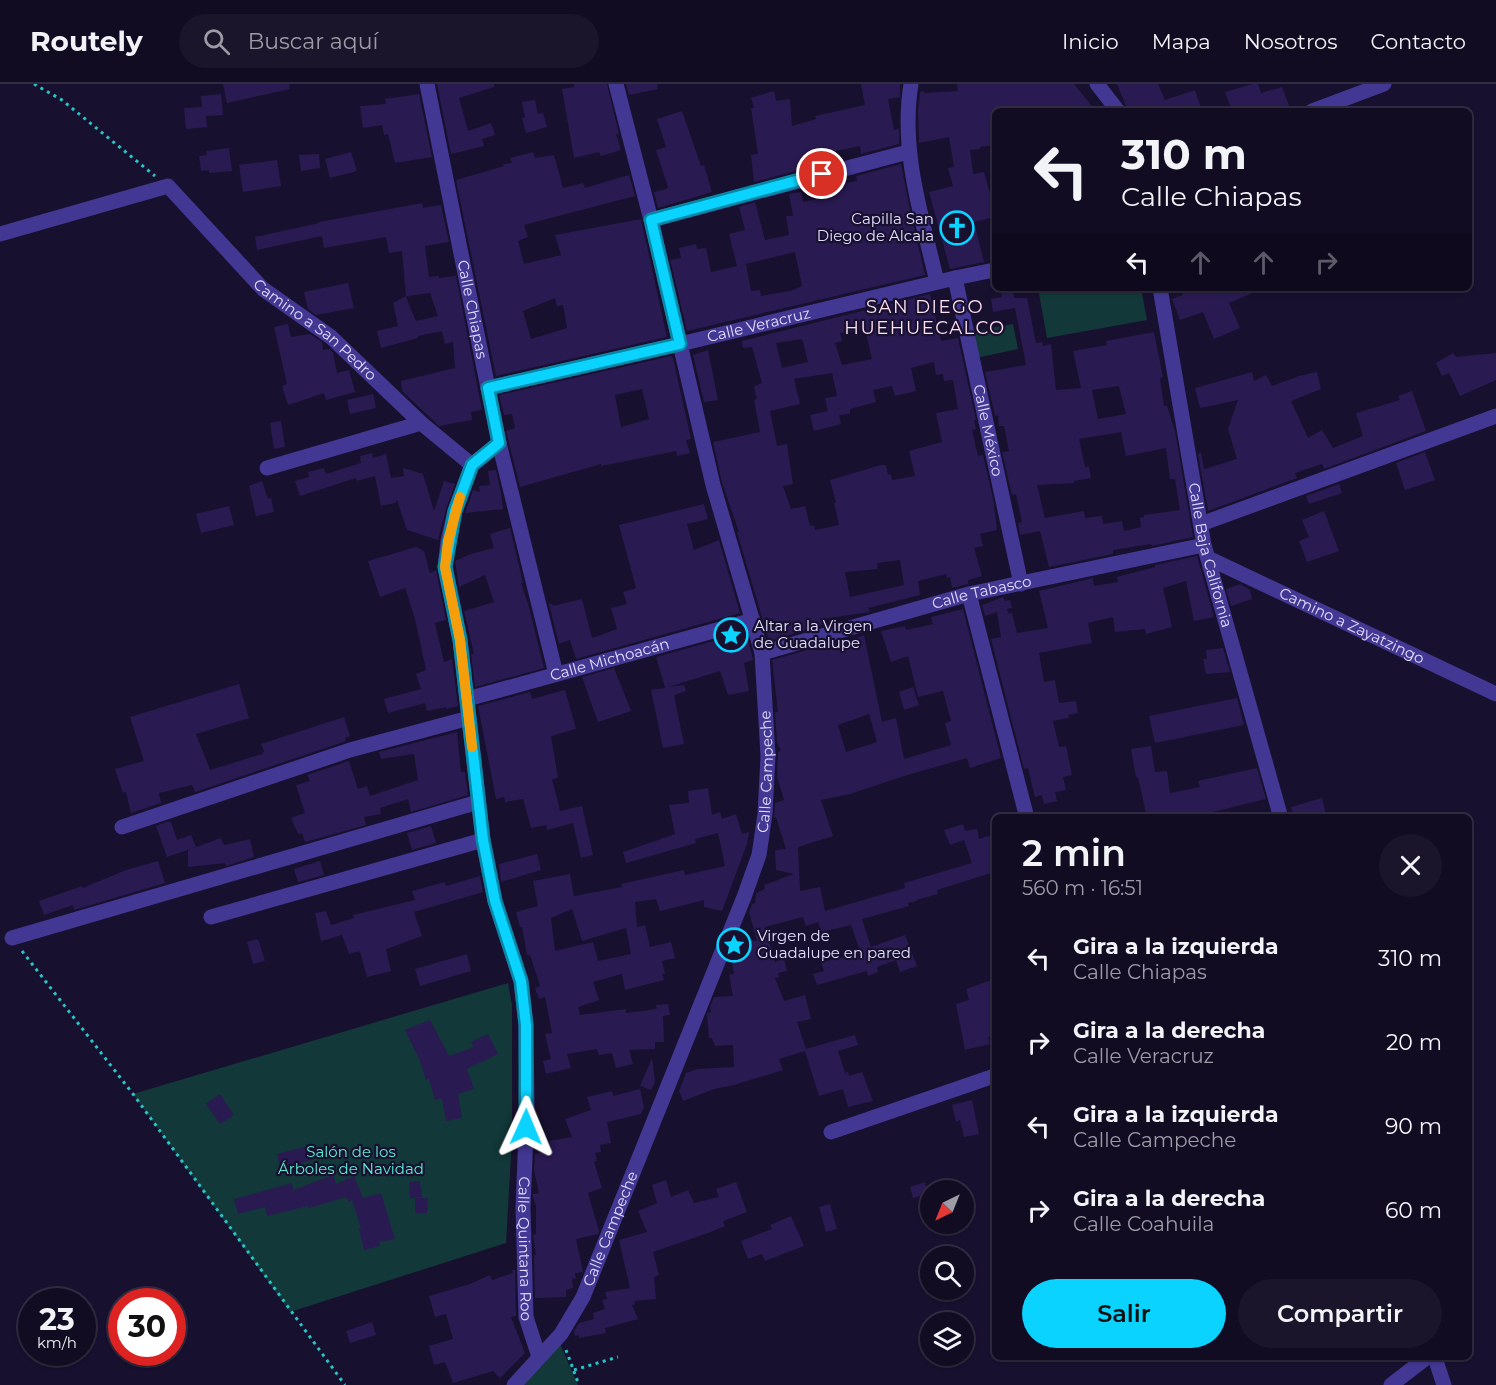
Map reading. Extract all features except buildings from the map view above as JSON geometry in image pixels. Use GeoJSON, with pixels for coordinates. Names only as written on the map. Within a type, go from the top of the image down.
{"type":"FeatureCollection","features":[{"type":"Feature","properties":{"kind":"street","name":"Calle Chiapas"},"geometry":{"type":"LineString","coordinates":[[427,84],[499,443],[556,674]]}},
{"type":"Feature","properties":{"kind":"street","name":"Calle Campeche"},"geometry":{"type":"LineString","coordinates":[[514,1385],[561,1334],[583,1297],[744,897],[759,855],[765,814],[768,756],[762,653],[713,485],[651,220],[616,84]]}},
{"type":"Feature","properties":{"kind":"street"},"geometry":{"type":"LineString","coordinates":[[911,84],[908,152],[937,282]]}},
{"type":"Feature","properties":{"kind":"street"},"geometry":{"type":"LineString","coordinates":[[1097,84],[1116,108]]}},
{"type":"Feature","properties":{"kind":"street"},"geometry":{"type":"LineString","coordinates":[[1320,108],[1384,84]]}},
{"type":"Feature","properties":{"kind":"street"},"geometry":{"type":"LineString","coordinates":[[651,220],[908,152]]}},
{"type":"Feature","properties":{"kind":"street"},"geometry":{"type":"LineString","coordinates":[[0,234],[168,186]]}},
{"type":"Feature","properties":{"kind":"street","name":"Camino a San Pedro"},"geometry":{"type":"LineString","coordinates":[[168,186],[263,289],[331,337],[421,423],[472,465]]}},
{"type":"Feature","properties":{"kind":"street","name":"Calle Veracruz"},"geometry":{"type":"LineString","coordinates":[[488,388],[992,270]]}},
{"type":"Feature","properties":{"kind":"street","name":"Calle México"},"geometry":{"type":"LineString","coordinates":[[954,278],[1021,584]]}},
{"type":"Feature","properties":{"kind":"street","name":"Calle Baja California"},"geometry":{"type":"LineString","coordinates":[[1161,291],[1206,552],[1280,814]]}},
{"type":"Feature","properties":{"kind":"street"},"geometry":{"type":"LineString","coordinates":[[1201,524],[1496,416]]}},
{"type":"Feature","properties":{"kind":"street"},"geometry":{"type":"LineString","coordinates":[[267,468],[421,423]]}},
{"type":"Feature","properties":{"kind":"street"},"geometry":{"type":"LineString","coordinates":[[472,465],[499,443]]}},
{"type":"Feature","properties":{"kind":"street","name":"Calle Quintana Roo"},"geometry":{"type":"LineString","coordinates":[[472,465],[455,511],[445,567],[460,640],[483,840],[495,901],[521,981],[526,1025],[527,1107],[523,1208],[526,1317],[539,1357]]}},
{"type":"Feature","properties":{"kind":"street","name":"Calle Tabasco"},"geometry":{"type":"LineString","coordinates":[[762,653],[969,594],[1206,552]]}},
{"type":"Feature","properties":{"kind":"street","name":"Camino a Zayatzingo"},"geometry":{"type":"LineString","coordinates":[[1206,552],[1496,694]]}},
{"type":"Feature","properties":{"kind":"street"},"geometry":{"type":"LineString","coordinates":[[969,594],[1026,814]]}},
{"type":"Feature","properties":{"kind":"street","name":"Calle Michoacán"},"geometry":{"type":"LineString","coordinates":[[467,699],[753,620]]}},
{"type":"Feature","properties":{"kind":"street"},"geometry":{"type":"LineString","coordinates":[[122,827],[350,750],[469,718]]}},
{"type":"Feature","properties":{"kind":"street"},"geometry":{"type":"LineString","coordinates":[[12,938],[478,802]]}},
{"type":"Feature","properties":{"kind":"street"},"geometry":{"type":"LineString","coordinates":[[211,917],[483,840]]}},
{"type":"Feature","properties":{"kind":"street"},"geometry":{"type":"LineString","coordinates":[[831,1132],[992,1077]]}},
{"type":"Feature","properties":{"kind":"street"},"geometry":{"type":"LineString","coordinates":[[1391,1385],[1423,1360]]}},
{"type":"Feature","properties":{"kind":"street"},"geometry":{"type":"LineString","coordinates":[[1436,1360],[1444,1385]]}},
{"type":"Feature","properties":{"kind":"path"},"geometry":{"type":"LineString","coordinates":[[34,84],[62,100],[168,186]]}},
{"type":"Feature","properties":{"kind":"path"},"geometry":{"type":"LineString","coordinates":[[12,938],[133,1094],[345,1385]]}},
{"type":"Feature","properties":{"kind":"path"},"geometry":{"type":"LineString","coordinates":[[561,1334],[579,1385]]}},
{"type":"Feature","properties":{"kind":"path"},"geometry":{"type":"LineString","coordinates":[[574,1370],[618,1357]]}},
{"type":"Feature","properties":{"kind":"green space"},"geometry":{"type":"Polygon","coordinates":[[[1039,291],[1142,291],[1147,320],[1047,338],[1039,291]]]}},
{"type":"Feature","properties":{"kind":"green space"},"geometry":{"type":"Polygon","coordinates":[[[1013,324],[1018,349],[976,358],[970,332],[1013,324]]]}},
{"type":"Feature","properties":{"kind":"green space","name":"Salón de los Árboles de Navidad"},"geometry":{"type":"Polygon","coordinates":[[[508,983],[512,1005],[512,1138],[506,1243],[290,1312],[133,1094],[508,983]]]}},
{"type":"Feature","properties":{"kind":"green space"},"geometry":{"type":"Polygon","coordinates":[[[560,1344],[578,1385],[524,1385],[560,1344]]]}},
{"type":"Feature","properties":{"kind":"slow traffic"},"geometry":{"type":"LineString","coordinates":[[460,497],[448,541],[445,567],[460,640],[472,747]]}},
{"type":"Feature","properties":{"kind":"place","name":"Capilla San Diego de Alcala"},"geometry":{"type":"Point","coordinates":[957,228]}},
{"type":"Feature","properties":{"kind":"place","name":"Altar a la Virgen de Guadalupe"},"geometry":{"type":"Point","coordinates":[731,635]}},
{"type":"Feature","properties":{"kind":"place","name":"Virgen de Guadalupe en pared"},"geometry":{"type":"Point","coordinates":[734,945]}},
{"type":"Feature","properties":{"kind":"district","name":"SAN DIEGO HUEHUECALCO"},"geometry":{"type":"Point","coordinates":[925,317]}},
{"type":"Feature","properties":{"kind":"route"},"geometry":{"type":"LineString","coordinates":[[526,1127],[526,1025],[521,981],[495,901],[483,840],[460,640],[445,567],[455,511],[472,465],[499,443],[488,388],[680,344],[651,220],[822,174]]}}]}
